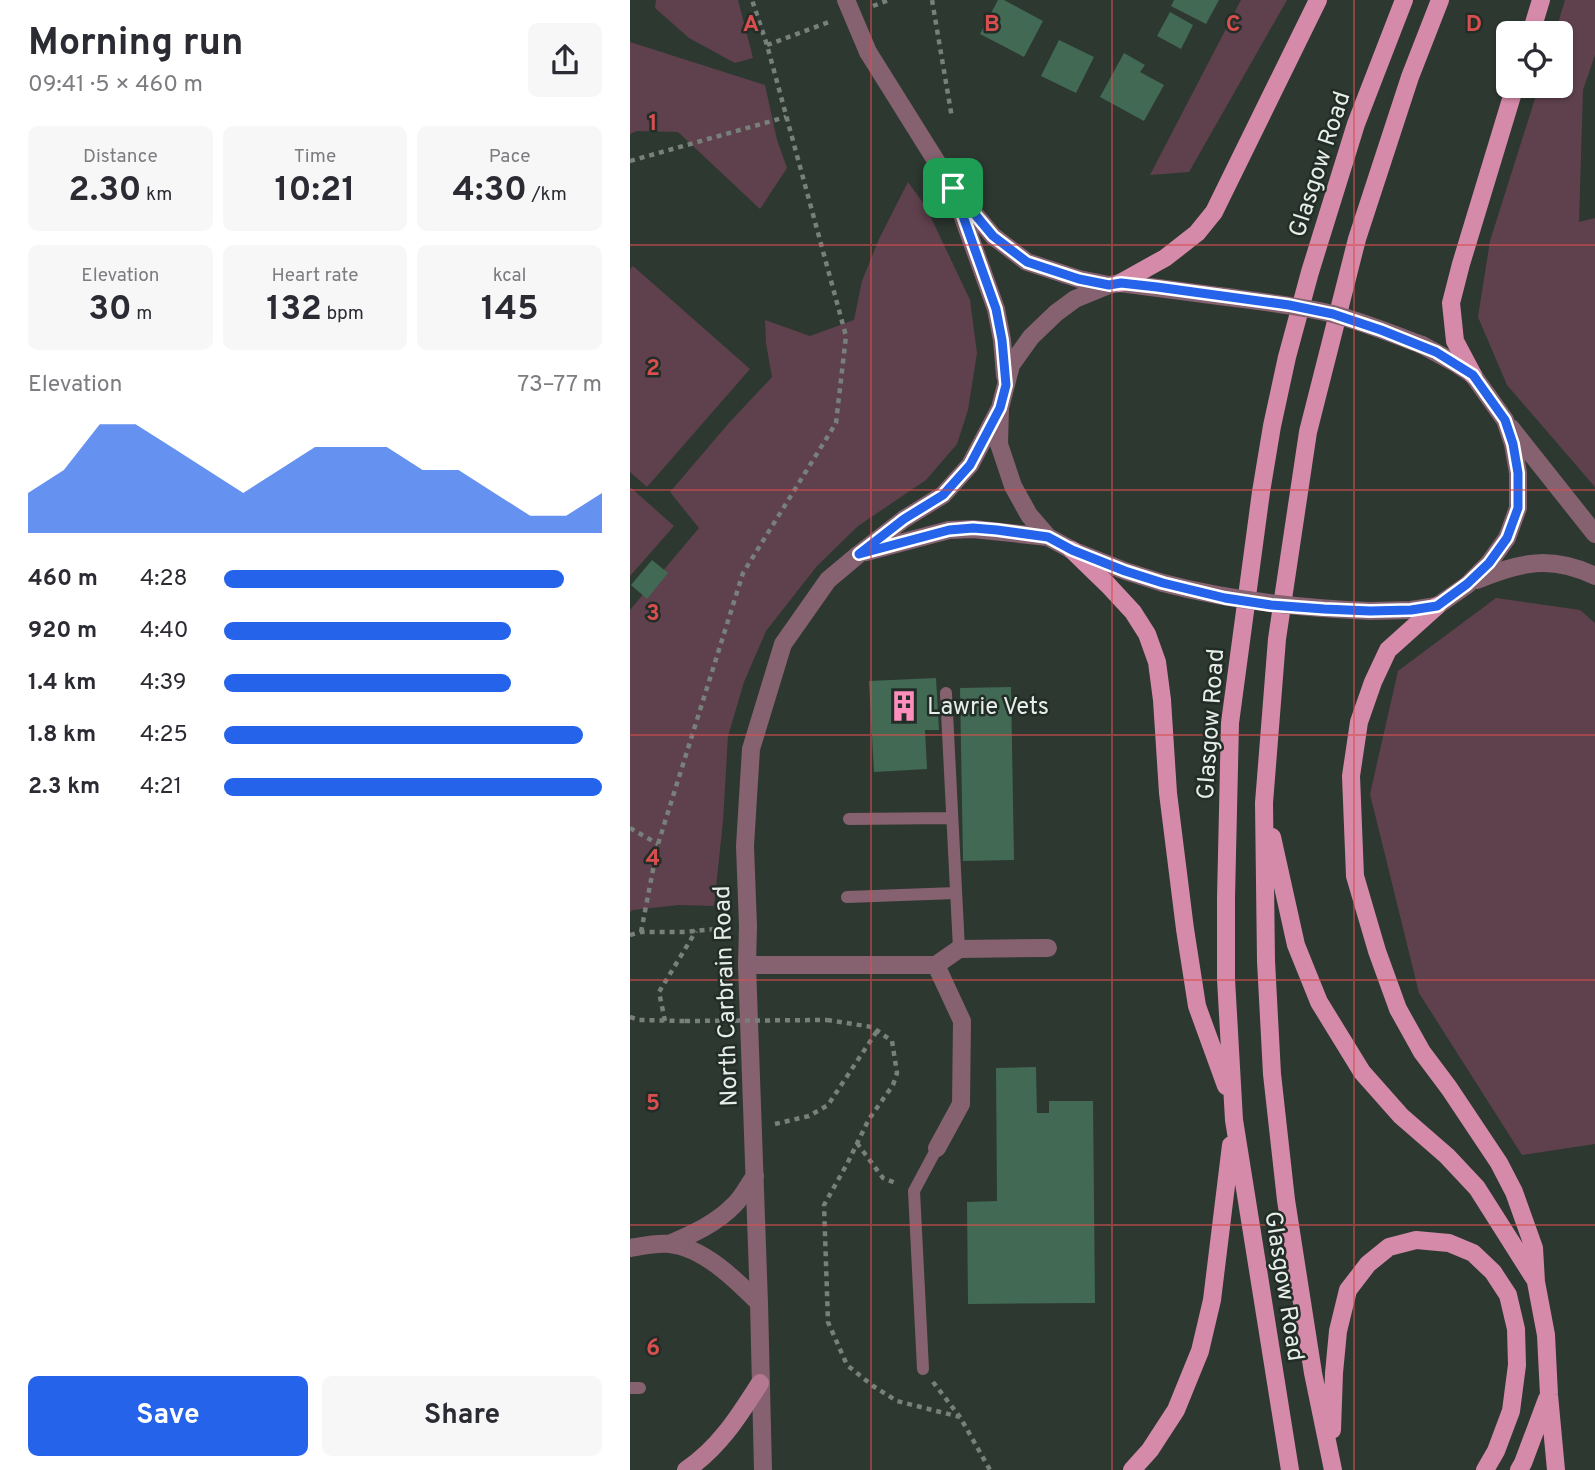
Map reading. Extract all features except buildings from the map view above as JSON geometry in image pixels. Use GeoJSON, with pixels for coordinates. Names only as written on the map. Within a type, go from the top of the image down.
{"type":"FeatureCollection","features":[{"type":"Feature","properties":{"kind":"main road"},"geometry":{"type":"LineString","coordinates":[[1115,284],[1164,258],[1197,233],[1214,212],[1318,0]]}},
{"type":"Feature","properties":{"kind":"main road","name":"Glasgow Road"},"geometry":{"type":"LineString","coordinates":[[1290,1470],[1233,1113],[1226,979],[1230,723],[1261,492],[1287,357],[1356,124],[1404,0]]}},
{"type":"Feature","properties":{"kind":"main road","name":"Glasgow Road"},"geometry":{"type":"LineString","coordinates":[[1332,1466],[1313,1373],[1288,1213],[1273,1086],[1266,961],[1264,803],[1277,639],[1308,432],[1357,239],[1410,77],[1440,0]]}},
{"type":"Feature","properties":{"kind":"main road"},"geometry":{"type":"LineString","coordinates":[[1535,21],[1541,0]]}},
{"type":"Feature","properties":{"kind":"main road"},"geometry":{"type":"LineString","coordinates":[[1473,375],[1455,341],[1451,303],[1511,98]]}},
{"type":"Feature","properties":{"kind":"main road"},"geometry":{"type":"LineString","coordinates":[[1072,550],[1133,612],[1147,634],[1157,662],[1168,793],[1197,1006],[1233,1113],[1213,1300],[1200,1351],[1176,1410],[1150,1450],[1132,1470]]}},
{"type":"Feature","properties":{"kind":"main road"},"geometry":{"type":"LineString","coordinates":[[1437,606],[1388,650],[1359,722],[1351,776],[1355,876],[1377,951],[1398,1009],[1422,1052],[1486,1143],[1514,1192],[1534,1248],[1536,1282],[1546,1335],[1556,1470]]}},
{"type":"Feature","properties":{"kind":"main road"},"geometry":{"type":"LineString","coordinates":[[1264,803],[1296,945],[1319,1002],[1362,1072],[1401,1116],[1447,1156],[1478,1188],[1536,1282]]}},
{"type":"Feature","properties":{"kind":"main road"},"geometry":{"type":"LineString","coordinates":[[1332,1466],[1334,1373],[1348,1290],[1368,1264],[1389,1247],[1416,1240],[1449,1243],[1473,1253],[1493,1272],[1508,1295],[1516,1329],[1517,1364],[1511,1411],[1496,1451],[1485,1470]]}},
{"type":"Feature","properties":{"kind":"main road"},"geometry":{"type":"LineString","coordinates":[[686,1470],[721,1441],[760,1383]]}},
{"type":"Feature","properties":{"kind":"main road"},"geometry":{"type":"LineString","coordinates":[[1519,1470],[1549,1395]]}},
{"type":"Feature","properties":{"kind":"street"},"geometry":{"type":"LineString","coordinates":[[846,0],[868,52],[953,188],[993,236],[1027,262],[1079,279],[1289,305],[1333,314],[1422,345],[1473,375],[1595,534]]}},
{"type":"Feature","properties":{"kind":"street"},"geometry":{"type":"LineString","coordinates":[[953,188],[996,309],[1006,385]]}},
{"type":"Feature","properties":{"kind":"street"},"geometry":{"type":"LineString","coordinates":[[1115,284],[1075,299],[1031,337],[1011,365],[1000,408],[999,444],[1013,486],[1029,515],[1048,537],[1072,550],[1125,571],[1225,598],[1271,605],[1370,611],[1437,606],[1467,584],[1489,563],[1507,538],[1518,508],[1518,473],[1505,420]]}},
{"type":"Feature","properties":{"kind":"street","name":"North Carbrain Road"},"geometry":{"type":"LineString","coordinates":[[763,1470],[745,846],[751,749],[783,644],[828,580],[904,519],[943,495],[970,465],[1000,408]]}},
{"type":"Feature","properties":{"kind":"street","name":"North Carbrain Road"},"geometry":{"type":"LineString","coordinates":[[859,554],[949,530],[973,528],[1048,537]]}},
{"type":"Feature","properties":{"kind":"street"},"geometry":{"type":"LineString","coordinates":[[1467,584],[1503,569],[1533,562],[1564,565],[1595,576]]}},
{"type":"Feature","properties":{"kind":"street"},"geometry":{"type":"LineString","coordinates":[[747,965],[936,965],[959,949],[1048,948]]}},
{"type":"Feature","properties":{"kind":"street"},"geometry":{"type":"LineString","coordinates":[[936,965],[961,1021],[961,1104],[937,1148]]}},
{"type":"Feature","properties":{"kind":"street"},"geometry":{"type":"LineString","coordinates":[[630,1248],[669,1244],[692,1235],[714,1222],[736,1203],[755,1176]]}},
{"type":"Feature","properties":{"kind":"street"},"geometry":{"type":"LineString","coordinates":[[669,1244],[693,1251],[713,1263],[735,1278],[760,1303]]}},
{"type":"Feature","properties":{"kind":"lane"},"geometry":{"type":"LineString","coordinates":[[946,693],[959,949]]}},
{"type":"Feature","properties":{"kind":"lane"},"geometry":{"type":"LineString","coordinates":[[849,819],[952,818]]}},
{"type":"Feature","properties":{"kind":"lane"},"geometry":{"type":"LineString","coordinates":[[847,897],[956,893]]}},
{"type":"Feature","properties":{"kind":"lane"},"geometry":{"type":"LineString","coordinates":[[923,1369],[914,1191],[937,1148]]}},
{"type":"Feature","properties":{"kind":"path"},"geometry":{"type":"LineString","coordinates":[[641,932],[658,844],[743,573],[836,424],[846,336],[767,45],[752,0]]}},
{"type":"Feature","properties":{"kind":"path"},"geometry":{"type":"LineString","coordinates":[[864,9],[889,0]]}},
{"type":"Feature","properties":{"kind":"path"},"geometry":{"type":"LineString","coordinates":[[932,0],[952,118]]}},
{"type":"Feature","properties":{"kind":"path"},"geometry":{"type":"LineString","coordinates":[[767,45],[840,18]]}},
{"type":"Feature","properties":{"kind":"path"},"geometry":{"type":"LineString","coordinates":[[630,162],[786,117]]}},
{"type":"Feature","properties":{"kind":"path"},"geometry":{"type":"LineString","coordinates":[[630,828],[658,844]]}},
{"type":"Feature","properties":{"kind":"path"},"geometry":{"type":"LineString","coordinates":[[630,935],[641,932],[748,926]]}},
{"type":"Feature","properties":{"kind":"path"},"geometry":{"type":"LineString","coordinates":[[665,1021],[659,992],[696,931]]}},
{"type":"Feature","properties":{"kind":"path"},"geometry":{"type":"LineString","coordinates":[[630,1017],[665,1021],[827,1020],[872,1027],[892,1041],[897,1073],[869,1119],[824,1205],[828,1322],[847,1364],[873,1386],[897,1401],[960,1417]]}},
{"type":"Feature","properties":{"kind":"path"},"geometry":{"type":"LineString","coordinates":[[753,1129],[810,1116],[828,1105],[877,1031]]}},
{"type":"Feature","properties":{"kind":"path"},"geometry":{"type":"LineString","coordinates":[[857,1143],[883,1178],[914,1191]]}},
{"type":"Feature","properties":{"kind":"path"},"geometry":{"type":"LineString","coordinates":[[923,1369],[960,1417],[990,1470]]}},
{"type":"Feature","properties":{"kind":"shaded area"},"geometry":{"type":"Polygon","coordinates":[[[656,0],[738,0],[753,58],[735,63],[689,38],[655,8],[656,0]]]}},
{"type":"Feature","properties":{"kind":"shaded area"},"geometry":{"type":"Polygon","coordinates":[[[1241,0],[1287,0],[1189,172],[1150,175],[1241,0]]]}},
{"type":"Feature","properties":{"kind":"shaded area"},"geometry":{"type":"Polygon","coordinates":[[[1565,0],[1595,0],[1595,55],[1583,90],[1579,222],[1595,218],[1595,487],[1507,385],[1478,317],[1490,241],[1535,98],[1573,98],[1573,21],[1559,21],[1565,0]]]}},
{"type":"Feature","properties":{"kind":"shaded area"},"geometry":{"type":"Polygon","coordinates":[[[630,42],[765,85],[777,140],[787,168],[760,209],[678,132],[637,131],[630,134],[630,42]]]}},
{"type":"Feature","properties":{"kind":"shaded area"},"geometry":{"type":"Polygon","coordinates":[[[908,182],[926,207],[970,300],[977,353],[968,410],[957,444],[926,480],[858,526],[817,566],[766,631],[744,682],[728,736],[714,906],[679,905],[630,912],[630,610],[699,528],[670,492],[772,377],[765,320],[810,336],[854,320],[862,281],[879,239],[908,182]]]}},
{"type":"Feature","properties":{"kind":"shaded area"},"geometry":{"type":"Polygon","coordinates":[[[633,266],[750,369],[647,487],[630,472],[630,269],[633,266]]]}},
{"type":"Feature","properties":{"kind":"shaded area"},"geometry":{"type":"Polygon","coordinates":[[[630,487],[674,526],[630,576],[630,487]]]}},
{"type":"Feature","properties":{"kind":"shaded area"},"geometry":{"type":"Polygon","coordinates":[[[1496,598],[1580,610],[1595,623],[1595,1144],[1522,1155],[1419,993],[1370,794],[1398,671],[1496,598]]]}},
{"type":"Feature","properties":{"kind":"place","name":"Lawrie Vets"},"geometry":{"type":"Point","coordinates":[904,706]}},
{"type":"Feature","properties":{"kind":"route"},"geometry":{"type":"LineString","coordinates":[[953,188],[993,236],[1027,262],[1079,279],[1109,285],[1121,283],[1157,287],[1289,305],[1333,314],[1422,345],[1455,363],[1473,375],[1505,420],[1513,444],[1518,473],[1518,508],[1507,538],[1489,563],[1467,584],[1437,606],[1411,610],[1324,609],[1225,598],[1125,571],[1072,550],[1048,537],[973,528],[949,530],[859,554],[904,519],[943,495],[970,465],[1000,408],[1006,385],[996,309],[953,188]]}}]}
